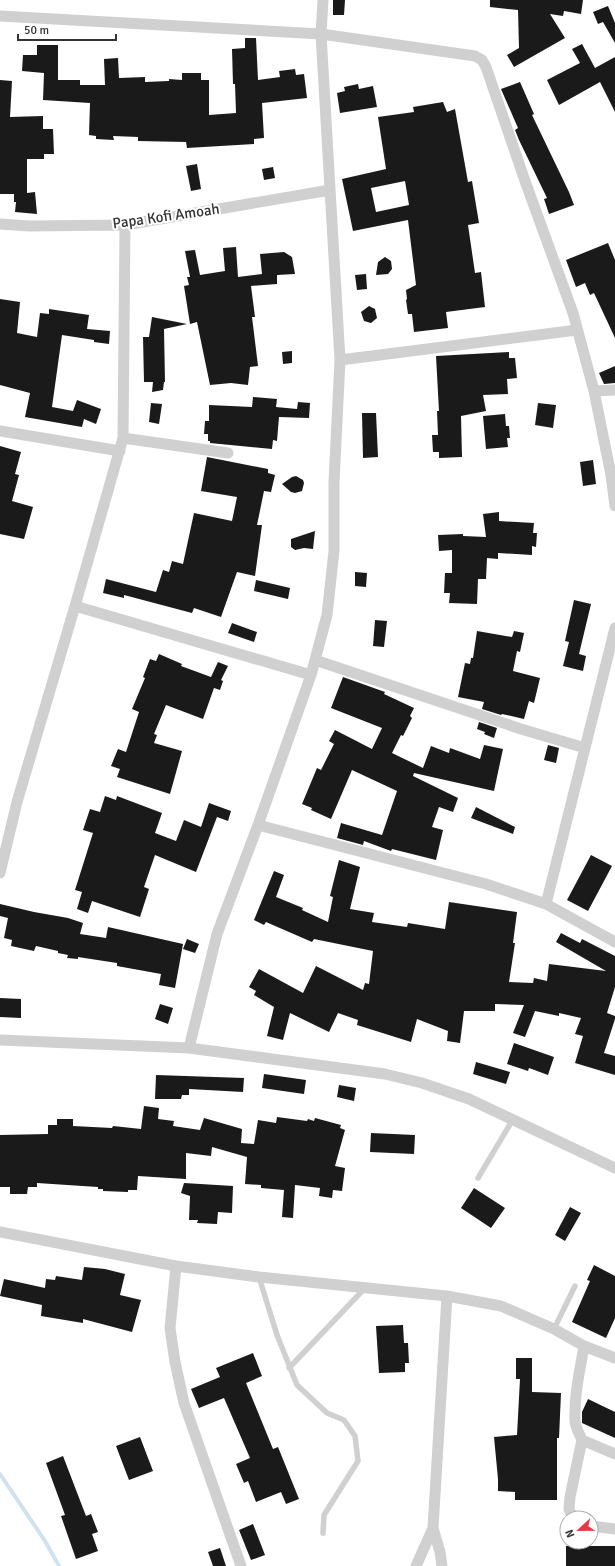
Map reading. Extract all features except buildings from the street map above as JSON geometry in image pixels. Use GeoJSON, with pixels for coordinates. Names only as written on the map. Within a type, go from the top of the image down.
{"type":"FeatureCollection","features":[{"type":"Feature","properties":{"kind":"street"},"geometry":{"type":"LineString","coordinates":[[189,1048],[217,934],[258,825],[311,676],[327,615],[334,551],[334,482],[340,360],[321,34],[323,0]]}},
{"type":"Feature","properties":{"kind":"street"},"geometry":{"type":"LineString","coordinates":[[0,16],[321,34],[475,56],[482,60],[486,67],[525,181],[573,313],[594,390],[611,475],[615,506]]}},
{"type":"Feature","properties":{"kind":"street","name":"Papa Kofi Amoah"},"geometry":{"type":"LineString","coordinates":[[0,224],[29,226],[125,225],[330,190]]}},
{"type":"Feature","properties":{"kind":"street"},"geometry":{"type":"LineString","coordinates":[[0,873],[16,802],[75,606],[123,438],[125,225]]}},
{"type":"Feature","properties":{"kind":"street"},"geometry":{"type":"LineString","coordinates":[[340,360],[577,330]]}},
{"type":"Feature","properties":{"kind":"street"},"geometry":{"type":"LineString","coordinates":[[594,390],[615,390]]}},
{"type":"Feature","properties":{"kind":"street"},"geometry":{"type":"LineString","coordinates":[[0,431],[120,451]]}},
{"type":"Feature","properties":{"kind":"street"},"geometry":{"type":"LineString","coordinates":[[123,438],[228,453]]}},
{"type":"Feature","properties":{"kind":"street"},"geometry":{"type":"LineString","coordinates":[[75,606],[311,676]]}},
{"type":"Feature","properties":{"kind":"street"},"geometry":{"type":"LineString","coordinates":[[546,904],[615,628]]}},
{"type":"Feature","properties":{"kind":"street"},"geometry":{"type":"LineString","coordinates":[[315,660],[521,730],[585,748]]}},
{"type":"Feature","properties":{"kind":"street"},"geometry":{"type":"LineString","coordinates":[[258,825],[486,884],[546,904],[615,942]]}},
{"type":"Feature","properties":{"kind":"street"},"geometry":{"type":"LineString","coordinates":[[0,1040],[189,1048],[385,1074],[422,1083],[469,1099],[512,1121],[615,1168]]}},
{"type":"Feature","properties":{"kind":"street"},"geometry":{"type":"LineString","coordinates":[[0,1232],[176,1266],[259,1277],[447,1296],[501,1306],[554,1329],[584,1346],[615,1358]]}},
{"type":"Feature","properties":{"kind":"street"},"geometry":{"type":"LineString","coordinates":[[176,1266],[170,1328],[175,1362],[184,1403],[241,1566]]}},
{"type":"Feature","properties":{"kind":"street"},"geometry":{"type":"LineString","coordinates":[[442,1566],[440,1552],[433,1528],[447,1296]]}},
{"type":"Feature","properties":{"kind":"street"},"geometry":{"type":"LineString","coordinates":[[569,1510],[570,1497],[582,1440],[575,1420],[577,1390],[584,1346]]}},
{"type":"Feature","properties":{"kind":"street"},"geometry":{"type":"LineString","coordinates":[[582,1440],[615,1454]]}},
{"type":"Feature","properties":{"kind":"street"},"geometry":{"type":"LineString","coordinates":[[599,1527],[615,1529]]}},
{"type":"Feature","properties":{"kind":"street"},"geometry":{"type":"LineString","coordinates":[[416,1566],[433,1528]]}},
{"type":"Feature","properties":{"kind":"lane"},"geometry":{"type":"LineString","coordinates":[[478,1178],[512,1121]]}},
{"type":"Feature","properties":{"kind":"lane"},"geometry":{"type":"LineString","coordinates":[[259,1277],[277,1335],[297,1385],[327,1413],[344,1420],[355,1436],[358,1461],[324,1515],[323,1533]]}},
{"type":"Feature","properties":{"kind":"lane"},"geometry":{"type":"LineString","coordinates":[[554,1329],[576,1286]]}},
{"type":"Feature","properties":{"kind":"lane"},"geometry":{"type":"LineString","coordinates":[[289,1368],[365,1288]]}},
{"type":"Feature","properties":{"kind":"waterway"},"geometry":{"type":"LineString","coordinates":[[0,1474],[45,1541],[59,1566]]}}]}
